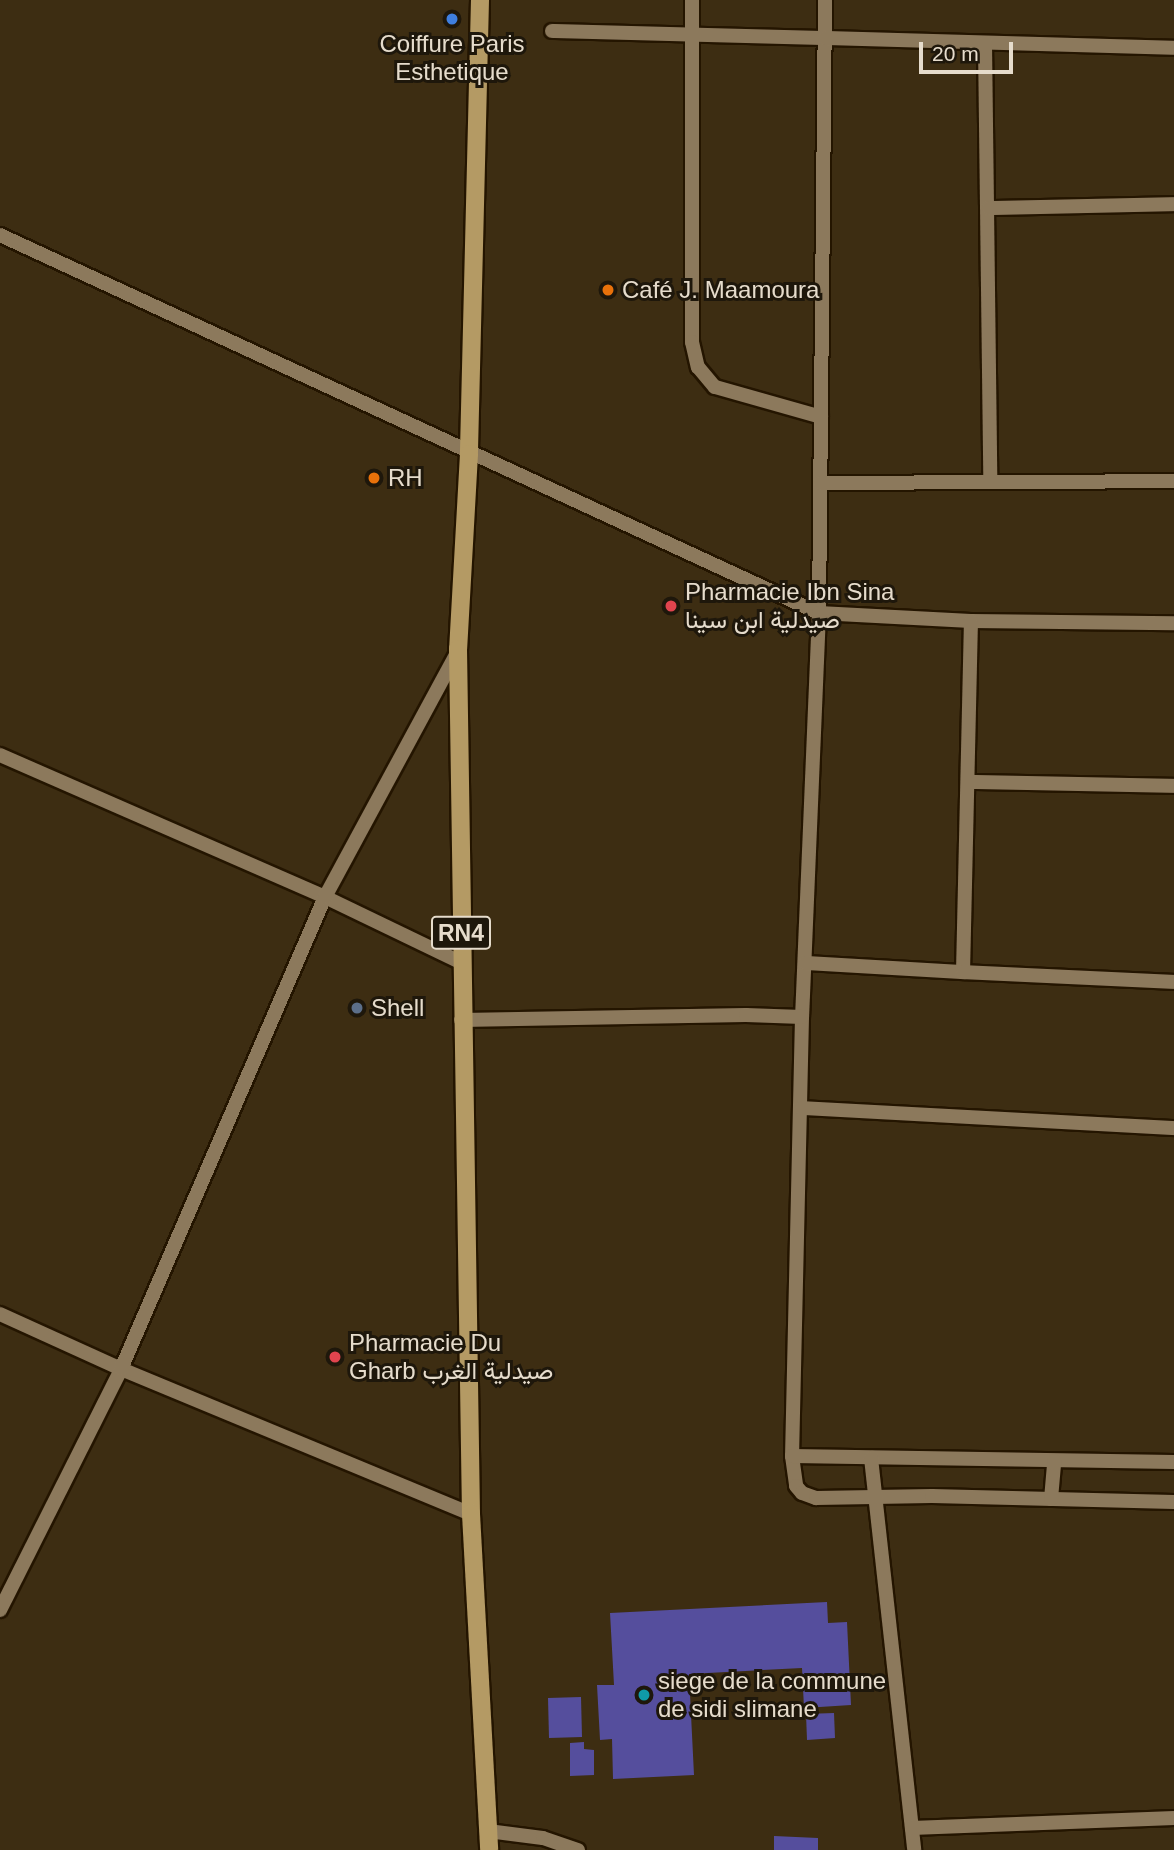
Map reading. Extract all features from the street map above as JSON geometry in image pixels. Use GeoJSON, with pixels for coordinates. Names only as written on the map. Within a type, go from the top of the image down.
{"type":"FeatureCollection","features":[{"type":"Feature","properties":{"kind":"main road","name":"RN4"},"geometry":{"type":"LineString","coordinates":[[482,5],[469,454],[458,649],[461,1020],[471,1514],[489,1850]]}},
{"type":"Feature","properties":{"kind":"street"},"geometry":{"type":"LineString","coordinates":[[692,0],[692,342],[698,367],[715,387],[821,417]]}},
{"type":"Feature","properties":{"kind":"street"},"geometry":{"type":"LineString","coordinates":[[825,0],[819,614],[802,1017],[792,1456],[796,1486],[802,1493],[816,1498],[932,1496],[1174,1502]]}},
{"type":"Feature","properties":{"kind":"street"},"geometry":{"type":"LineString","coordinates":[[552,31],[1174,48]]}},
{"type":"Feature","properties":{"kind":"street"},"geometry":{"type":"LineString","coordinates":[[985,43],[989,208],[990,481]]}},
{"type":"Feature","properties":{"kind":"street"},"geometry":{"type":"LineString","coordinates":[[989,208],[1174,204]]}},
{"type":"Feature","properties":{"kind":"street"},"geometry":{"type":"LineString","coordinates":[[0,235],[819,614],[971,621],[1174,623]]}},
{"type":"Feature","properties":{"kind":"street"},"geometry":{"type":"LineString","coordinates":[[820,483],[1174,481]]}},
{"type":"Feature","properties":{"kind":"street"},"geometry":{"type":"LineString","coordinates":[[964,972],[970,782],[971,621]]}},
{"type":"Feature","properties":{"kind":"street"},"geometry":{"type":"LineString","coordinates":[[0,1610],[121,1370],[325,897],[458,649]]}},
{"type":"Feature","properties":{"kind":"street"},"geometry":{"type":"LineString","coordinates":[[0,755],[325,897],[461,963]]}},
{"type":"Feature","properties":{"kind":"street"},"geometry":{"type":"LineString","coordinates":[[970,782],[1174,786]]}},
{"type":"Feature","properties":{"kind":"street"},"geometry":{"type":"LineString","coordinates":[[805,963],[1174,982]]}},
{"type":"Feature","properties":{"kind":"street"},"geometry":{"type":"LineString","coordinates":[[461,1020],[746,1015],[802,1017]]}},
{"type":"Feature","properties":{"kind":"street"},"geometry":{"type":"LineString","coordinates":[[802,1108],[1174,1128]]}},
{"type":"Feature","properties":{"kind":"street"},"geometry":{"type":"LineString","coordinates":[[0,1314],[121,1370],[471,1514]]}},
{"type":"Feature","properties":{"kind":"street"},"geometry":{"type":"LineString","coordinates":[[792,1456],[1174,1462]]}},
{"type":"Feature","properties":{"kind":"street"},"geometry":{"type":"LineString","coordinates":[[872,1458],[914,1850]]}},
{"type":"Feature","properties":{"kind":"street"},"geometry":{"type":"LineString","coordinates":[[1051,1499],[1054,1461]]}},
{"type":"Feature","properties":{"kind":"street"},"geometry":{"type":"LineString","coordinates":[[912,1828],[1174,1818]]}},
{"type":"Feature","properties":{"kind":"street"},"geometry":{"type":"LineString","coordinates":[[488,1831],[543,1838],[578,1850]]}},
{"type":"Feature","properties":{"kind":"building","name":"siege de la commune de sidi slimane"},"geometry":{"type":"Polygon","coordinates":[[[827,1602],[828,1623],[847,1622],[851,1705],[804,1708],[802,1668],[689,1674],[694,1775],[613,1779],[612,1739],[600,1740],[597,1685],[614,1685],[610,1613],[827,1602]]]}},
{"type":"Feature","properties":{"kind":"building"},"geometry":{"type":"Polygon","coordinates":[[[581,1697],[582,1737],[549,1738],[548,1698],[581,1697]]]}},
{"type":"Feature","properties":{"kind":"building"},"geometry":{"type":"Polygon","coordinates":[[[834,1713],[835,1738],[807,1740],[806,1714],[834,1713]]]}},
{"type":"Feature","properties":{"kind":"building"},"geometry":{"type":"Polygon","coordinates":[[[584,1742],[584,1749],[594,1750],[594,1775],[570,1776],[570,1743],[584,1742]]]}},
{"type":"Feature","properties":{"kind":"building"},"geometry":{"type":"Polygon","coordinates":[[[774,1836],[818,1838],[818,1850],[774,1850],[774,1836]]]}},
{"type":"Feature","properties":{"kind":"place","name":"Coiffure Paris Esthetique"},"geometry":{"type":"Point","coordinates":[452,19]}},
{"type":"Feature","properties":{"kind":"place","name":"Café J. Maamoura"},"geometry":{"type":"Point","coordinates":[608,290]}},
{"type":"Feature","properties":{"kind":"place","name":"RH"},"geometry":{"type":"Point","coordinates":[374,478]}},
{"type":"Feature","properties":{"kind":"place","name":"Pharmacie Ibn Sina صيدلية ابن سينا"},"geometry":{"type":"Point","coordinates":[671,606]}},
{"type":"Feature","properties":{"kind":"place","name":"Shell"},"geometry":{"type":"Point","coordinates":[357,1008]}},
{"type":"Feature","properties":{"kind":"place","name":"Pharmacie Du Gharb صيدلية الغرب"},"geometry":{"type":"Point","coordinates":[335,1357]}},
{"type":"Feature","properties":{"kind":"place","name":"siege de la commune de sidi slimane"},"geometry":{"type":"Point","coordinates":[644,1695]}}]}
